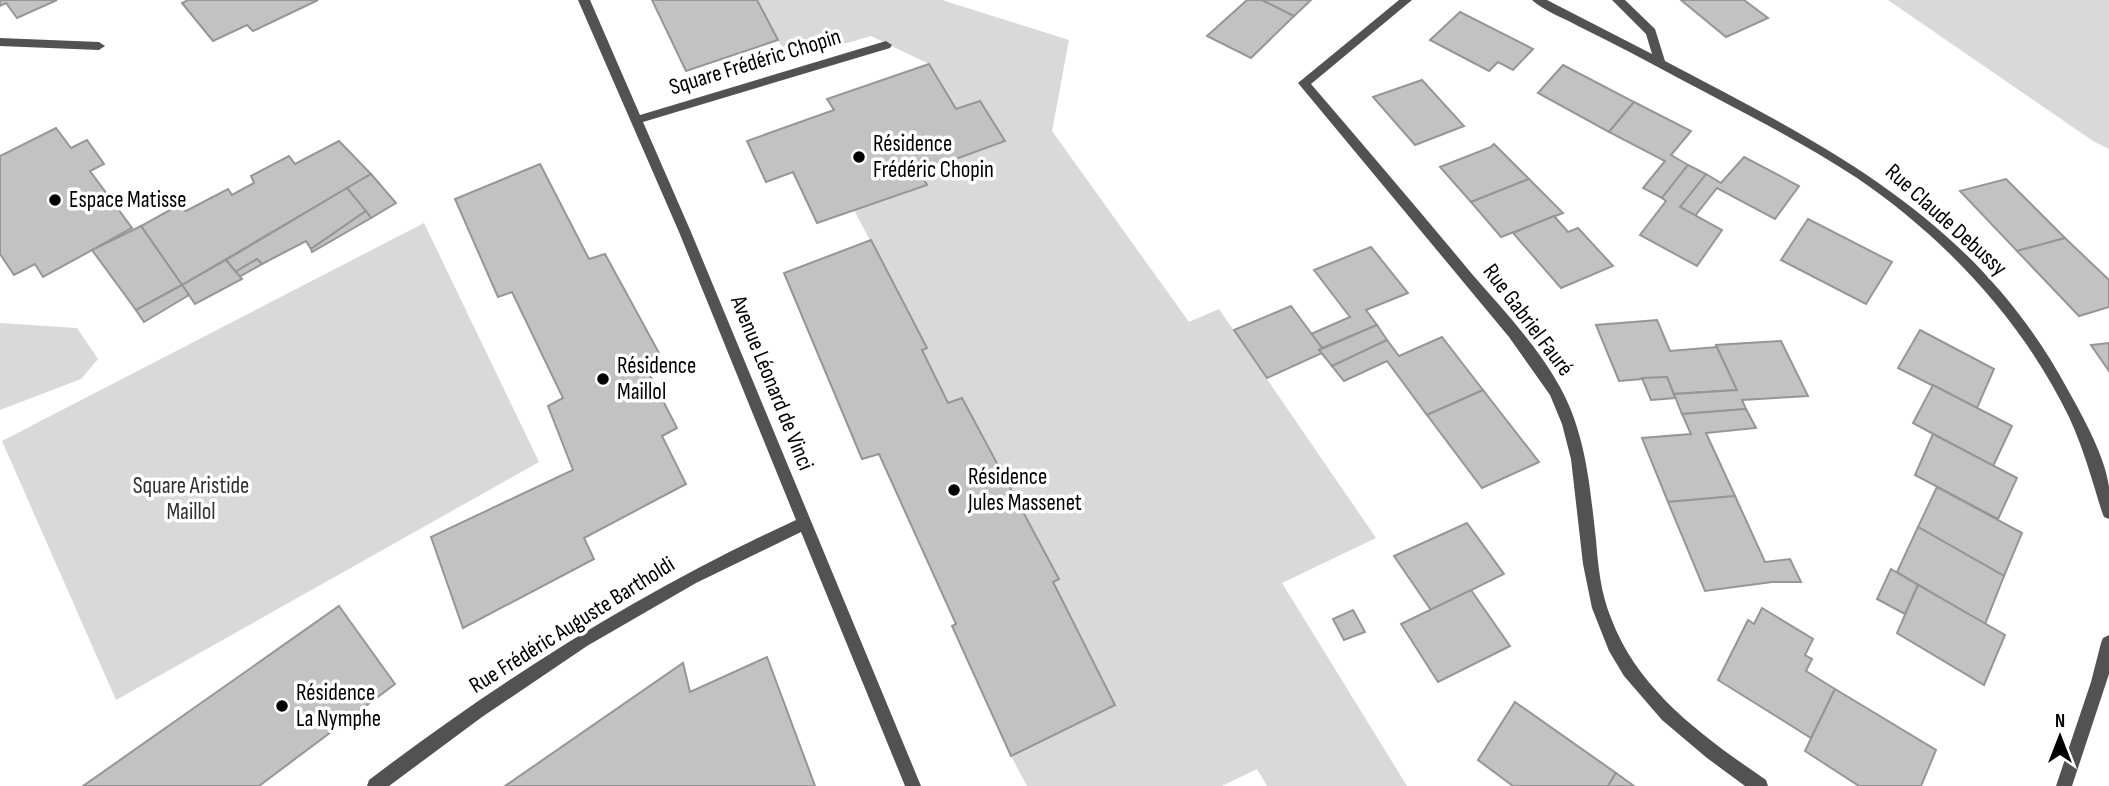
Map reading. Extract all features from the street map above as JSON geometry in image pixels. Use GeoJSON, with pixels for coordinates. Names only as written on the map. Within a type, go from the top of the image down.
{"type":"FeatureCollection","features":[{"type":"Feature","properties":{"kind":"street","name":"Avenue Léonard de Vinci"},"geometry":{"type":"LineString","coordinates":[[584,0],[637,120],[913,786]]}},
{"type":"Feature","properties":{"kind":"street","name":"Rue Gabriel Fauré"},"geometry":{"type":"LineString","coordinates":[[1406,0],[1304,83],[1512,330],[1556,392],[1566,416],[1581,471],[1594,586],[1615,645],[1655,701],[1683,730],[1760,786]]}},
{"type":"Feature","properties":{"kind":"street","name":"Rue Claude Debussy"},"geometry":{"type":"LineString","coordinates":[[1538,0],[1660,62],[1833,156],[1907,209],[1987,285],[2035,346],[2060,386],[2090,448],[2109,512]]}},
{"type":"Feature","properties":{"kind":"street"},"geometry":{"type":"LineString","coordinates":[[1618,0],[1651,32],[1660,62]]}},
{"type":"Feature","properties":{"kind":"street"},"geometry":{"type":"LineString","coordinates":[[0,42],[99,46]]}},
{"type":"Feature","properties":{"kind":"street","name":"Square Frédéric Chopin"},"geometry":{"type":"LineString","coordinates":[[637,120],[886,45]]}},
{"type":"Feature","properties":{"kind":"street","name":"Rue Frédéric Auguste Bartholdi"},"geometry":{"type":"LineString","coordinates":[[375,786],[446,733],[555,659],[699,573],[804,523]]}},
{"type":"Feature","properties":{"kind":"street"},"geometry":{"type":"LineString","coordinates":[[2064,786],[2099,682],[2109,643]]}},
{"type":"Feature","properties":{"kind":"green space"},"geometry":{"type":"Polygon","coordinates":[[[757,0],[942,0],[1069,40],[1052,131],[1189,322],[1219,309],[1376,538],[1282,583],[1407,786],[1267,786],[1257,769],[1222,786],[1027,786],[1011,756],[1115,705],[1053,582],[1059,579],[963,399],[948,403],[922,350],[926,347],[854,210],[927,185],[920,172],[1005,141],[980,101],[956,109],[929,64],[871,36],[789,60],[757,0]]]}},
{"type":"Feature","properties":{"kind":"green space"},"geometry":{"type":"Polygon","coordinates":[[[1888,0],[2109,0],[2109,149],[2093,141],[1888,0]]]}},
{"type":"Feature","properties":{"kind":"green space","name":"Square Aristide Maillol"},"geometry":{"type":"Polygon","coordinates":[[[424,223],[539,462],[116,700],[2,441],[424,223]]]}},
{"type":"Feature","properties":{"kind":"green space"},"geometry":{"type":"Polygon","coordinates":[[[0,323],[77,328],[98,359],[81,379],[0,410],[0,323]]]}},
{"type":"Feature","properties":{"kind":"building"},"geometry":{"type":"Polygon","coordinates":[[[0,0],[57,0],[17,18],[6,3],[0,6],[0,0]]]}},
{"type":"Feature","properties":{"kind":"building"},"geometry":{"type":"Polygon","coordinates":[[[188,0],[318,0],[253,31],[247,25],[213,41],[182,3],[188,0]]]}},
{"type":"Feature","properties":{"kind":"building"},"geometry":{"type":"Polygon","coordinates":[[[652,0],[757,0],[778,40],[686,71],[652,0]]]}},
{"type":"Feature","properties":{"kind":"building"},"geometry":{"type":"Polygon","coordinates":[[[1247,0],[1262,0],[1294,16],[1251,58],[1207,36],[1247,0]]]}},
{"type":"Feature","properties":{"kind":"building"},"geometry":{"type":"Polygon","coordinates":[[[1262,0],[1311,0],[1294,16],[1262,0]]]}},
{"type":"Feature","properties":{"kind":"building"},"geometry":{"type":"Polygon","coordinates":[[[1681,0],[1744,0],[1768,18],[1726,37],[1681,0]]]}},
{"type":"Feature","properties":{"kind":"building"},"geometry":{"type":"Polygon","coordinates":[[[1460,12],[1533,49],[1513,70],[1498,62],[1489,71],[1430,40],[1460,12]]]}},
{"type":"Feature","properties":{"kind":"building","name":"Résidence Frédéric Chopin"},"geometry":{"type":"Polygon","coordinates":[[[929,64],[956,109],[980,101],[1005,141],[920,172],[927,185],[817,223],[793,172],[766,182],[747,141],[834,110],[827,99],[929,64]]]}},
{"type":"Feature","properties":{"kind":"building"},"geometry":{"type":"Polygon","coordinates":[[[1563,65],[1634,102],[1609,132],[1538,93],[1563,65]]]}},
{"type":"Feature","properties":{"kind":"building"},"geometry":{"type":"Polygon","coordinates":[[[1422,80],[1464,126],[1415,145],[1373,97],[1422,80]]]}},
{"type":"Feature","properties":{"kind":"building"},"geometry":{"type":"Polygon","coordinates":[[[1634,102],[1691,131],[1671,155],[1688,165],[1662,198],[1643,188],[1665,161],[1609,132],[1634,102]]]}},
{"type":"Feature","properties":{"kind":"building","name":"Espace Matisse"},"geometry":{"type":"Polygon","coordinates":[[[56,128],[71,148],[87,140],[104,164],[90,171],[132,228],[43,277],[35,264],[14,275],[0,254],[0,156],[56,128]]]}},
{"type":"Feature","properties":{"kind":"building"},"geometry":{"type":"Polygon","coordinates":[[[339,141],[371,174],[182,285],[141,226],[179,205],[186,211],[228,189],[232,195],[254,183],[251,176],[289,156],[295,164],[339,141]]]}},
{"type":"Feature","properties":{"kind":"building"},"geometry":{"type":"Polygon","coordinates":[[[1494,144],[1529,179],[1471,202],[1440,167],[1494,144]]]}},
{"type":"Feature","properties":{"kind":"building"},"geometry":{"type":"Polygon","coordinates":[[[1744,157],[1799,186],[1775,219],[1717,188],[1695,216],[1680,207],[1706,174],[1721,183],[1744,157]]]}},
{"type":"Feature","properties":{"kind":"building","name":"Résidence Maillol"},"geometry":{"type":"Polygon","coordinates":[[[540,164],[589,259],[605,254],[659,353],[642,360],[677,428],[662,436],[686,484],[584,538],[594,559],[463,628],[431,537],[573,470],[548,406],[563,398],[512,292],[498,297],[455,199],[540,164]]]}},
{"type":"Feature","properties":{"kind":"building"},"geometry":{"type":"Polygon","coordinates":[[[1688,165],[1706,174],[1680,207],[1722,230],[1697,266],[1640,235],[1666,201],[1662,198],[1688,165]]]}},
{"type":"Feature","properties":{"kind":"building"},"geometry":{"type":"Polygon","coordinates":[[[371,174],[396,203],[371,218],[347,188],[371,174]]]}},
{"type":"Feature","properties":{"kind":"building"},"geometry":{"type":"Polygon","coordinates":[[[1529,179],[1563,213],[1501,237],[1471,202],[1529,179]]]}},
{"type":"Feature","properties":{"kind":"building"},"geometry":{"type":"Polygon","coordinates":[[[2006,179],[2065,238],[2017,251],[1960,191],[2006,179]]]}},
{"type":"Feature","properties":{"kind":"building"},"geometry":{"type":"Polygon","coordinates":[[[347,188],[366,211],[311,249],[306,241],[262,264],[257,259],[235,272],[226,260],[347,188]]]}},
{"type":"Feature","properties":{"kind":"building"},"geometry":{"type":"Polygon","coordinates":[[[366,211],[371,218],[312,252],[311,249],[366,211]]]}},
{"type":"Feature","properties":{"kind":"building"},"geometry":{"type":"Polygon","coordinates":[[[1554,216],[1568,232],[1578,228],[1613,266],[1561,288],[1513,233],[1554,216]]]}},
{"type":"Feature","properties":{"kind":"building"},"geometry":{"type":"Polygon","coordinates":[[[1808,219],[1892,262],[1866,304],[1781,260],[1808,219]]]}},
{"type":"Feature","properties":{"kind":"building"},"geometry":{"type":"Polygon","coordinates":[[[141,226],[182,285],[136,310],[92,250],[141,226]]]}},
{"type":"Feature","properties":{"kind":"building"},"geometry":{"type":"Polygon","coordinates":[[[2065,238],[2109,280],[2109,307],[2079,316],[2017,251],[2065,238]]]}},
{"type":"Feature","properties":{"kind":"building","name":"Résidence Jules Massenet"},"geometry":{"type":"Polygon","coordinates":[[[871,240],[927,348],[922,350],[948,403],[962,398],[1059,579],[1053,582],[1115,705],[1011,756],[952,626],[956,624],[879,454],[862,459],[784,273],[871,240]]]}},
{"type":"Feature","properties":{"kind":"building"},"geometry":{"type":"Polygon","coordinates":[[[1371,247],[1408,293],[1366,310],[1377,325],[1322,348],[1311,334],[1350,317],[1314,270],[1371,247]]]}},
{"type":"Feature","properties":{"kind":"building"},"geometry":{"type":"Polygon","coordinates":[[[257,259],[262,264],[239,277],[235,272],[257,259]]]}},
{"type":"Feature","properties":{"kind":"building"},"geometry":{"type":"Polygon","coordinates":[[[226,260],[242,279],[195,304],[182,285],[226,260]]]}},
{"type":"Feature","properties":{"kind":"building"},"geometry":{"type":"Polygon","coordinates":[[[182,285],[189,295],[144,322],[136,310],[182,285]]]}},
{"type":"Feature","properties":{"kind":"building"},"geometry":{"type":"Polygon","coordinates":[[[1291,306],[1322,348],[1319,350],[1322,353],[1267,378],[1234,330],[1291,306]]]}},
{"type":"Feature","properties":{"kind":"building"},"geometry":{"type":"Polygon","coordinates":[[[1657,320],[1670,351],[1717,347],[1737,390],[1674,394],[1667,377],[1619,381],[1596,325],[1657,320]]]}},
{"type":"Feature","properties":{"kind":"building"},"geometry":{"type":"Polygon","coordinates":[[[1377,325],[1387,340],[1332,366],[1319,350],[1377,325]]]}},
{"type":"Feature","properties":{"kind":"building"},"geometry":{"type":"Polygon","coordinates":[[[1920,330],[1994,369],[1977,408],[1898,368],[1920,330]]]}},
{"type":"Feature","properties":{"kind":"building"},"geometry":{"type":"Polygon","coordinates":[[[1442,337],[1483,390],[1427,415],[1387,361],[1344,381],[1332,366],[1387,340],[1399,356],[1442,337]]]}},
{"type":"Feature","properties":{"kind":"building"},"geometry":{"type":"Polygon","coordinates":[[[1781,341],[1808,396],[1742,400],[1746,409],[1682,414],[1674,394],[1737,390],[1716,345],[1781,341]]]}},
{"type":"Feature","properties":{"kind":"building"},"geometry":{"type":"Polygon","coordinates":[[[2109,343],[2109,371],[2091,345],[2109,343]]]}},
{"type":"Feature","properties":{"kind":"building"},"geometry":{"type":"Polygon","coordinates":[[[1667,377],[1675,398],[1651,400],[1642,378],[1667,377]]]}},
{"type":"Feature","properties":{"kind":"building"},"geometry":{"type":"Polygon","coordinates":[[[1933,385],[2012,426],[1993,466],[1913,423],[1933,385]]]}},
{"type":"Feature","properties":{"kind":"building"},"geometry":{"type":"Polygon","coordinates":[[[1483,390],[1539,462],[1482,488],[1427,415],[1483,390]]]}},
{"type":"Feature","properties":{"kind":"building"},"geometry":{"type":"Polygon","coordinates":[[[1746,409],[1756,428],[1706,433],[1735,496],[1668,502],[1642,438],[1691,434],[1682,414],[1746,409]]]}},
{"type":"Feature","properties":{"kind":"building"},"geometry":{"type":"Polygon","coordinates":[[[1933,434],[2017,478],[1998,519],[1915,475],[1933,434]]]}},
{"type":"Feature","properties":{"kind":"building"},"geometry":{"type":"Polygon","coordinates":[[[1937,487],[2022,533],[2004,576],[1918,527],[1937,487]]]}},
{"type":"Feature","properties":{"kind":"building"},"geometry":{"type":"Polygon","coordinates":[[[1735,496],[1765,562],[1790,559],[1801,582],[1772,582],[1705,591],[1668,502],[1735,496]]]}},
{"type":"Feature","properties":{"kind":"building"},"geometry":{"type":"Polygon","coordinates":[[[1467,523],[1504,574],[1431,610],[1394,556],[1467,523]]]}},
{"type":"Feature","properties":{"kind":"building"},"geometry":{"type":"Polygon","coordinates":[[[1918,527],[2004,576],[1985,624],[1897,572],[1918,527]]]}},
{"type":"Feature","properties":{"kind":"building"},"geometry":{"type":"Polygon","coordinates":[[[1891,569],[1918,585],[1905,614],[1877,599],[1891,569]]]}},
{"type":"Feature","properties":{"kind":"building"},"geometry":{"type":"Polygon","coordinates":[[[1918,585],[2005,635],[1984,685],[1897,633],[1918,585]]]}},
{"type":"Feature","properties":{"kind":"building"},"geometry":{"type":"Polygon","coordinates":[[[1471,590],[1510,646],[1438,682],[1401,624],[1471,590]]]}},
{"type":"Feature","properties":{"kind":"building","name":"Résidence La Nymphe"},"geometry":{"type":"Polygon","coordinates":[[[339,606],[395,684],[259,786],[83,786],[339,606]]]}},
{"type":"Feature","properties":{"kind":"building"},"geometry":{"type":"Polygon","coordinates":[[[1762,608],[1813,639],[1805,655],[1812,659],[1806,671],[1835,689],[1811,738],[1718,680],[1748,620],[1754,624],[1762,608]]]}},
{"type":"Feature","properties":{"kind":"building"},"geometry":{"type":"Polygon","coordinates":[[[1353,610],[1365,632],[1344,640],[1333,619],[1353,610]]]}},
{"type":"Feature","properties":{"kind":"building"},"geometry":{"type":"Polygon","coordinates":[[[767,657],[815,786],[505,786],[683,663],[690,692],[767,657]]]}},
{"type":"Feature","properties":{"kind":"building"},"geometry":{"type":"Polygon","coordinates":[[[1835,689],[1936,750],[1921,786],[1859,786],[1805,751],[1835,689]]]}},
{"type":"Feature","properties":{"kind":"building"},"geometry":{"type":"Polygon","coordinates":[[[1515,702],[1616,773],[1608,786],[1513,786],[1478,760],[1515,702]]]}},
{"type":"Feature","properties":{"kind":"building"},"geometry":{"type":"Polygon","coordinates":[[[1616,773],[1634,786],[1608,786],[1616,773]]]}},
{"type":"Feature","properties":{"kind":"place","name":"Résidence Frédéric Chopin"},"geometry":{"type":"Point","coordinates":[859,157]}},
{"type":"Feature","properties":{"kind":"place","name":"Espace Matisse"},"geometry":{"type":"Point","coordinates":[55,200]}},
{"type":"Feature","properties":{"kind":"place","name":"Résidence Maillol"},"geometry":{"type":"Point","coordinates":[603,379]}},
{"type":"Feature","properties":{"kind":"place","name":"Résidence Jules Massenet"},"geometry":{"type":"Point","coordinates":[954,490]}},
{"type":"Feature","properties":{"kind":"place","name":"Résidence La Nymphe"},"geometry":{"type":"Point","coordinates":[282,706]}}]}
